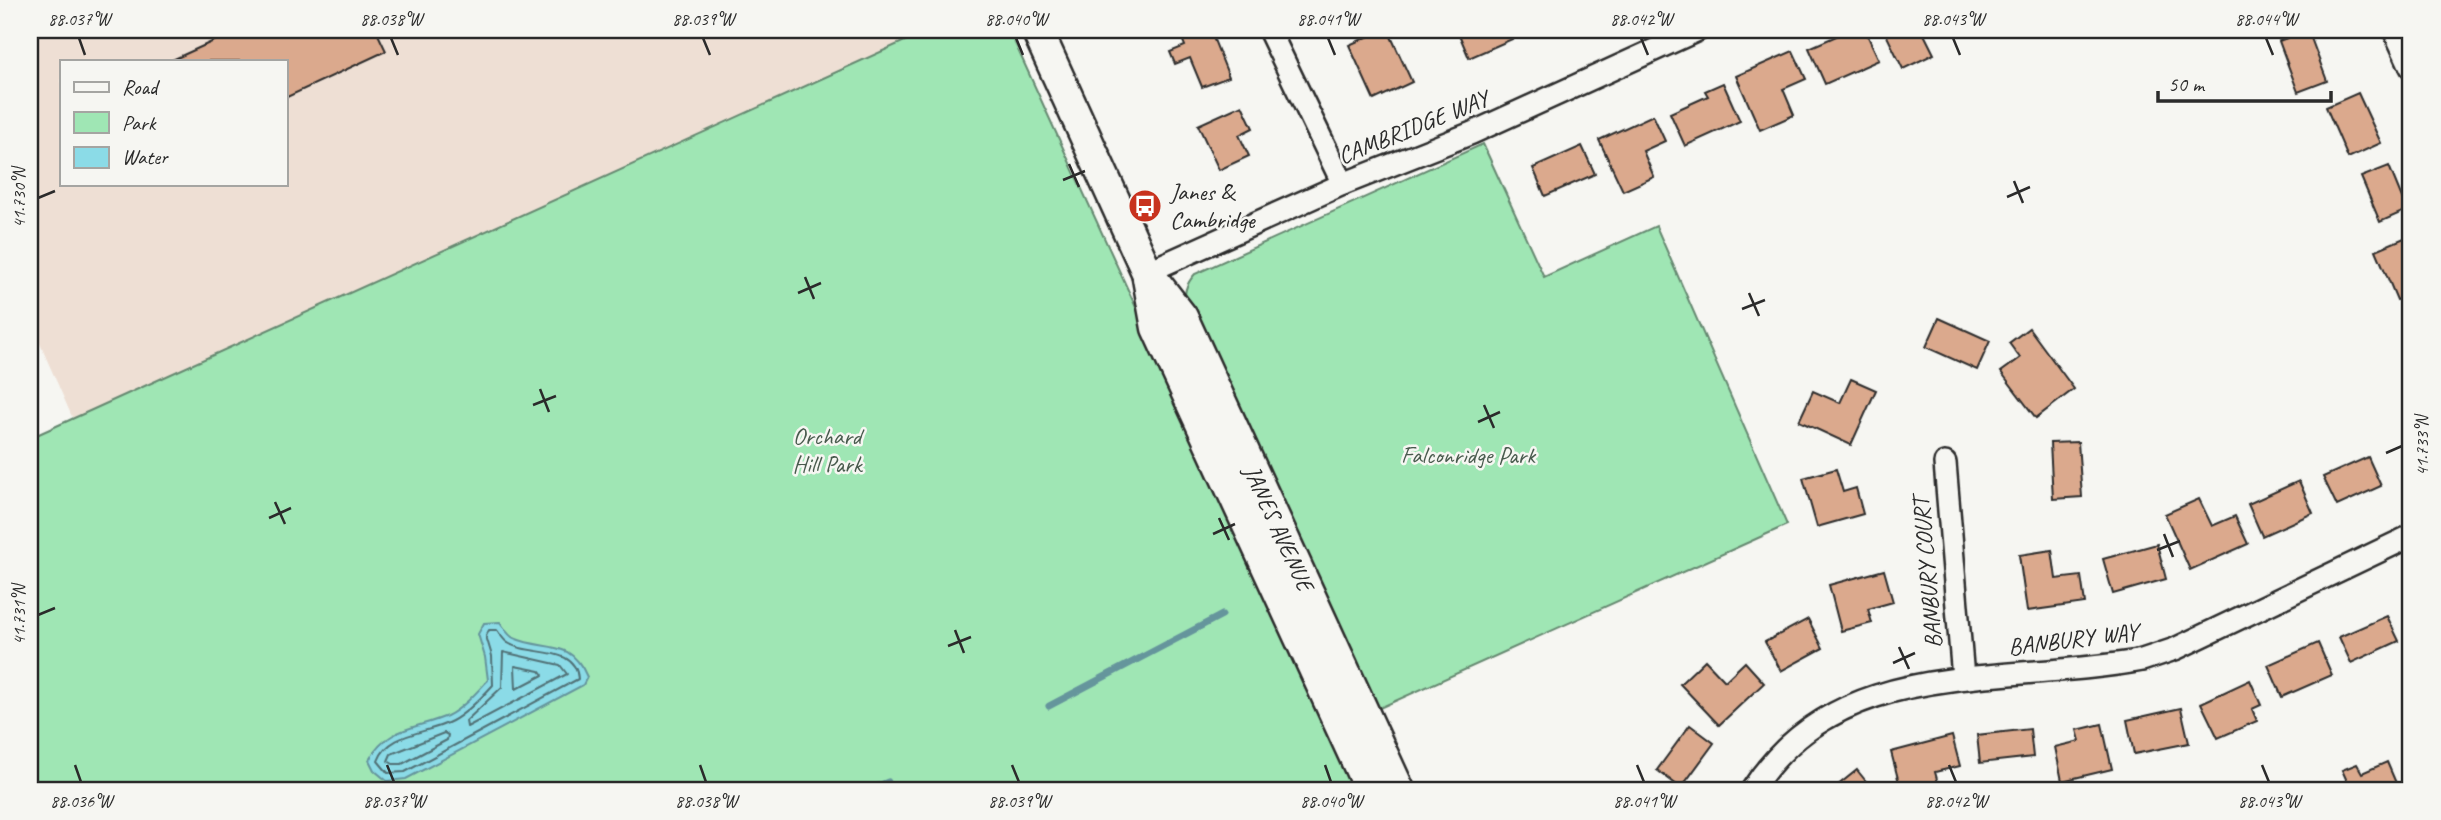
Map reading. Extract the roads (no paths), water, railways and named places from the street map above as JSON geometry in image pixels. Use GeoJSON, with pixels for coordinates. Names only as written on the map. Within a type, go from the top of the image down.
{"type":"FeatureCollection","features":[{"type":"Feature","properties":{"kind":"street","name":"JANES AVENUE"},"geometry":{"type":"LineString","coordinates":[[1037,30],[1147,272],[1182,317],[1399,790]]}},
{"type":"Feature","properties":{"kind":"street"},"geometry":{"type":"LineString","coordinates":[[1269,30],[1343,184]]}},
{"type":"Feature","properties":{"kind":"street","name":"CAMBRIDGE WAY"},"geometry":{"type":"LineString","coordinates":[[1147,272],[1343,184],[1472,133],[1698,30]]}},
{"type":"Feature","properties":{"kind":"street"},"geometry":{"type":"LineString","coordinates":[[2394,30],[2411,67]]}},
{"type":"Feature","properties":{"kind":"street","name":"JANES AVENUE"},"geometry":{"type":"LineString","coordinates":[[1147,272],[1157,328],[1370,790]]}},
{"type":"Feature","properties":{"kind":"street","name":"BANBURY COURT"},"geometry":{"type":"LineString","coordinates":[[1945,463],[1963,678]]}},
{"type":"Feature","properties":{"kind":"street","name":"BANBURY WAY"},"geometry":{"type":"LineString","coordinates":[[1752,790],[1779,755],[1797,738],[1851,704],[1907,686],[2141,660],[2175,649],[2411,536]]}},
{"type":"Feature","properties":{"kind":"water"},"geometry":{"type":"Polygon","coordinates":[[[500,622],[514,638],[556,648],[573,656],[587,677],[583,685],[406,779],[387,781],[374,770],[369,760],[376,749],[403,730],[453,713],[474,695],[488,680],[478,634],[484,623],[500,622]]]}},
{"type":"Feature","properties":{"kind":"waterway"},"geometry":{"type":"LineString","coordinates":[[1049,706],[1222,615]]}},
{"type":"Feature","properties":{"kind":"waterway"},"geometry":{"type":"LineString","coordinates":[[869,790],[888,782]]}},
{"type":"Feature","properties":{"kind":"place","name":"Janes & Cambridge"},"geometry":{"type":"Point","coordinates":[1145,206]}},
{"type":"Feature","properties":{"kind":"park label","name":"Orchard Hill Park"},"geometry":{"type":"Point","coordinates":[827,450]}},
{"type":"Feature","properties":{"kind":"park label","name":"Falconridge Park"},"geometry":{"type":"Point","coordinates":[1468,455]}}]}
